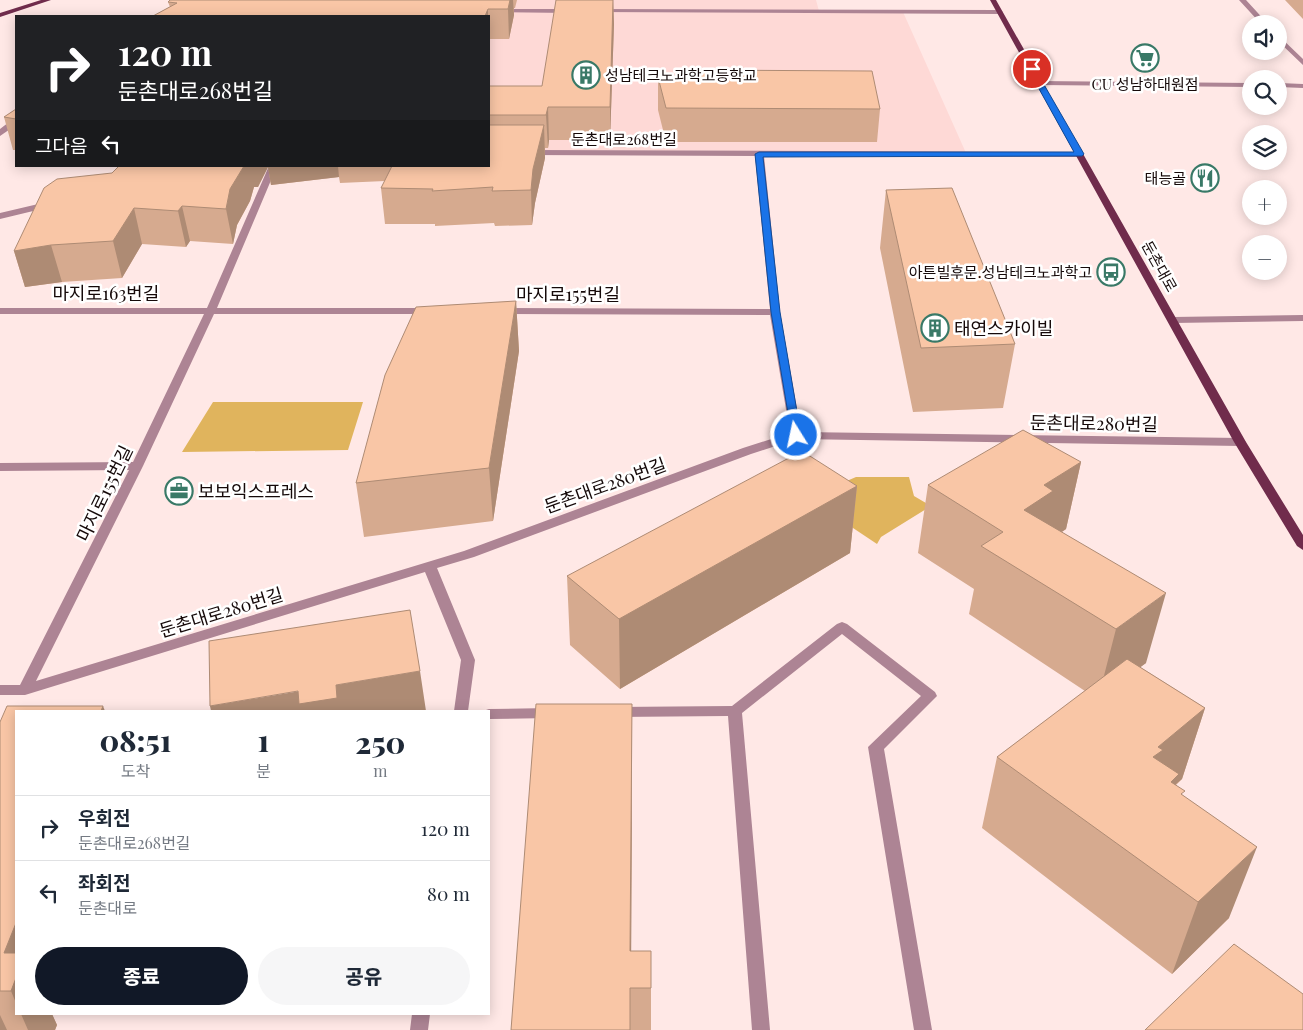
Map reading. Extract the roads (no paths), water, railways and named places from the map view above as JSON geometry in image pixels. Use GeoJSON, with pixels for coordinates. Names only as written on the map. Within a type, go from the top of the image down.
{"type":"FeatureCollection","features":[{"type":"Feature","properties":{"kind":"main road"},"geometry":{"type":"LineString","coordinates":[[0,15],[48,0]]}},
{"type":"Feature","properties":{"kind":"main road","name":"둔촌대로"},"geometry":{"type":"LineString","coordinates":[[992,0],[1240,442],[1303,546]]}},
{"type":"Feature","properties":{"kind":"street"},"geometry":{"type":"LineString","coordinates":[[1242,0],[1256,15]]}},
{"type":"Feature","properties":{"kind":"street"},"geometry":{"type":"LineString","coordinates":[[493,10],[582,11]]}},
{"type":"Feature","properties":{"kind":"street"},"geometry":{"type":"LineString","coordinates":[[592,11],[1000,12]]}},
{"type":"Feature","properties":{"kind":"street"},"geometry":{"type":"LineString","coordinates":[[1287,46],[1303,63]]}},
{"type":"Feature","properties":{"kind":"street"},"geometry":{"type":"LineString","coordinates":[[1040,83],[1242,85]]}},
{"type":"Feature","properties":{"kind":"street"},"geometry":{"type":"LineString","coordinates":[[1287,85],[1303,86]]}},
{"type":"Feature","properties":{"kind":"street"},"geometry":{"type":"LineString","coordinates":[[0,133],[15,122]]}},
{"type":"Feature","properties":{"kind":"street","name":"둔촌대로268번길"},"geometry":{"type":"LineString","coordinates":[[518,153],[1080,154]]}},
{"type":"Feature","properties":{"kind":"street"},"geometry":{"type":"LineString","coordinates":[[759,154],[776,312],[796,435]]}},
{"type":"Feature","properties":{"kind":"street","name":"마지로155번길"},"geometry":{"type":"LineString","coordinates":[[25,690],[137,466],[211,310],[273,167]]}},
{"type":"Feature","properties":{"kind":"street"},"geometry":{"type":"LineString","coordinates":[[0,216],[56,203]]}},
{"type":"Feature","properties":{"kind":"street"},"geometry":{"type":"LineString","coordinates":[[211,310],[439,311]]}},
{"type":"Feature","properties":{"kind":"street","name":"마지로163번길"},"geometry":{"type":"LineString","coordinates":[[0,311],[211,310]]}},
{"type":"Feature","properties":{"kind":"street","name":"마지로155번길"},"geometry":{"type":"LineString","coordinates":[[488,311],[776,312]]}},
{"type":"Feature","properties":{"kind":"street"},"geometry":{"type":"LineString","coordinates":[[1173,320],[1303,318]]}},
{"type":"Feature","properties":{"kind":"street","name":"둔촌대로280번길"},"geometry":{"type":"LineString","coordinates":[[0,690],[25,690],[469,554],[747,451],[796,435],[1240,442]]}},
{"type":"Feature","properties":{"kind":"street"},"geometry":{"type":"LineString","coordinates":[[0,467],[137,466]]}},
{"type":"Feature","properties":{"kind":"street"},"geometry":{"type":"LineString","coordinates":[[429,566],[468,660],[462,710]]}},
{"type":"Feature","properties":{"kind":"street"},"geometry":{"type":"LineString","coordinates":[[597,713],[735,710],[842,628],[930,696],[876,747],[923,1030]]}},
{"type":"Feature","properties":{"kind":"street"},"geometry":{"type":"LineString","coordinates":[[735,710],[761,1030]]}},
{"type":"Feature","properties":{"kind":"street"},"geometry":{"type":"LineString","coordinates":[[490,714],[568,713]]}},
{"type":"Feature","properties":{"kind":"street"},"geometry":{"type":"LineString","coordinates":[[419,1030],[421,1015]]}},
{"type":"Feature","properties":{"kind":"place","name":"CU 성남하대원점"},"geometry":{"type":"Point","coordinates":[1145,58]}},
{"type":"Feature","properties":{"kind":"place","name":"성남테크노과학고등학교"},"geometry":{"type":"Point","coordinates":[586,75]}},
{"type":"Feature","properties":{"kind":"place","name":"태능골"},"geometry":{"type":"Point","coordinates":[1205,178]}},
{"type":"Feature","properties":{"kind":"place","name":"아튼빌후문.성남테크노과학고"},"geometry":{"type":"Point","coordinates":[1111,272]}},
{"type":"Feature","properties":{"kind":"place","name":"태연스카이빌"},"geometry":{"type":"Point","coordinates":[935,328]}},
{"type":"Feature","properties":{"kind":"place","name":"보보익스프레스"},"geometry":{"type":"Point","coordinates":[179,491]}}]}
